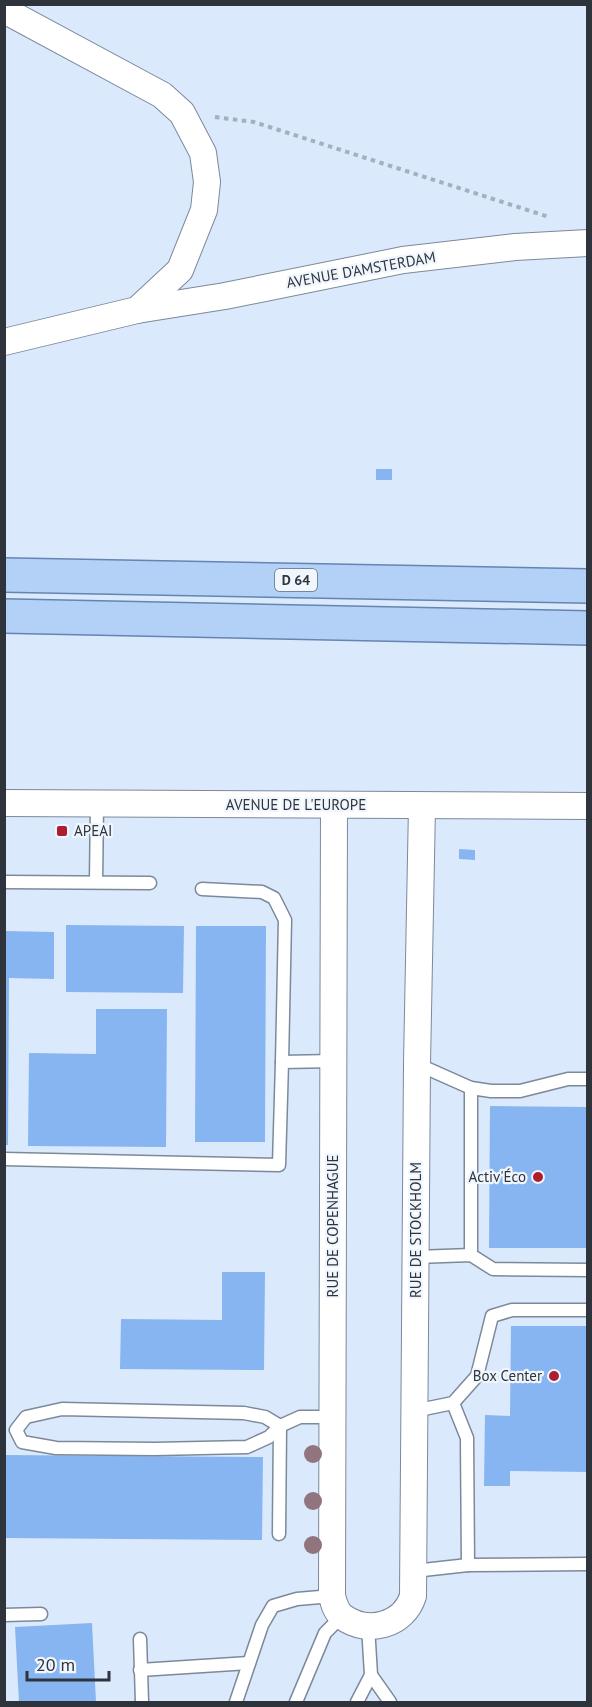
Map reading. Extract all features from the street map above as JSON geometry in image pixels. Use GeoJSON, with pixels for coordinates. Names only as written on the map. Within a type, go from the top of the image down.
{"type":"FeatureCollection","features":[{"type":"Feature","properties":{"kind":"main road","name":"D 64"},"geometry":{"type":"LineString","coordinates":[[4,575],[588,586]]}},
{"type":"Feature","properties":{"kind":"main road"},"geometry":{"type":"LineString","coordinates":[[4,616],[588,628]]}},
{"type":"Feature","properties":{"kind":"street","name":"AVENUE D'AMSTERDAM"},"geometry":{"type":"LineString","coordinates":[[4,10],[162,95],[182,113],[203,153],[207,182],[204,210],[180,270],[136,310]]}},
{"type":"Feature","properties":{"kind":"street","name":"AVENUE D'AMSTERDAM"},"geometry":{"type":"LineString","coordinates":[[4,342],[136,310],[225,296],[403,260],[515,247],[588,243]]}},
{"type":"Feature","properties":{"kind":"street","name":"AVENUE DE L'EUROPE"},"geometry":{"type":"LineString","coordinates":[[4,803],[588,806]]}},
{"type":"Feature","properties":{"kind":"street","name":"RUE DE COPENHAGUE"},"geometry":{"type":"LineString","coordinates":[[334,806],[332,1417],[337,1606]]}},
{"type":"Feature","properties":{"kind":"street","name":"RUE DE STOCKHOLM"},"geometry":{"type":"LineString","coordinates":[[368,1626],[390,1623],[406,1609],[413,1596],[417,1064],[422,806]]}},
{"type":"Feature","properties":{"kind":"street"},"geometry":{"type":"LineString","coordinates":[[337,1606],[368,1626]]}},
{"type":"Feature","properties":{"kind":"lane"},"geometry":{"type":"LineString","coordinates":[[96,882],[97,804]]}},
{"type":"Feature","properties":{"kind":"lane"},"geometry":{"type":"LineString","coordinates":[[4,882],[150,883]]}},
{"type":"Feature","properties":{"kind":"lane"},"geometry":{"type":"LineString","coordinates":[[4,1159],[279,1165],[285,920],[274,898],[262,892],[202,889]]}},
{"type":"Feature","properties":{"kind":"lane"},"geometry":{"type":"LineString","coordinates":[[282,1062],[334,1061]]}},
{"type":"Feature","properties":{"kind":"lane"},"geometry":{"type":"LineString","coordinates":[[417,1064],[471,1088],[520,1091],[568,1079],[588,1079]]}},
{"type":"Feature","properties":{"kind":"lane"},"geometry":{"type":"LineString","coordinates":[[471,1088],[471,1255]]}},
{"type":"Feature","properties":{"kind":"lane"},"geometry":{"type":"LineString","coordinates":[[416,1257],[471,1255],[493,1269],[588,1270]]}},
{"type":"Feature","properties":{"kind":"lane"},"geometry":{"type":"LineString","coordinates":[[414,1411],[453,1403],[477,1376],[492,1316],[512,1310],[588,1310]]}},
{"type":"Feature","properties":{"kind":"lane"},"geometry":{"type":"LineString","coordinates":[[453,1403],[467,1438],[468,1565]]}},
{"type":"Feature","properties":{"kind":"lane"},"geometry":{"type":"LineString","coordinates":[[280,1426],[265,1417],[244,1413],[62,1409],[26,1417],[16,1430],[22,1442],[56,1448],[247,1447],[269,1437],[280,1426],[300,1417],[332,1417]]}},
{"type":"Feature","properties":{"kind":"lane"},"geometry":{"type":"LineString","coordinates":[[279,1534],[280,1426]]}},
{"type":"Feature","properties":{"kind":"lane"},"geometry":{"type":"LineString","coordinates":[[414,1571],[468,1565],[588,1564]]}},
{"type":"Feature","properties":{"kind":"lane"},"geometry":{"type":"LineString","coordinates":[[236,1702],[262,1625],[273,1606],[297,1599],[337,1606],[296,1702]]}},
{"type":"Feature","properties":{"kind":"lane"},"geometry":{"type":"LineString","coordinates":[[4,1615],[42,1614]]}},
{"type":"Feature","properties":{"kind":"lane"},"geometry":{"type":"LineString","coordinates":[[357,1702],[371,1675],[368,1626]]}},
{"type":"Feature","properties":{"kind":"lane"},"geometry":{"type":"LineString","coordinates":[[140,1638],[142,1702]]}},
{"type":"Feature","properties":{"kind":"lane"},"geometry":{"type":"LineString","coordinates":[[140,1670],[249,1663]]}},
{"type":"Feature","properties":{"kind":"lane"},"geometry":{"type":"LineString","coordinates":[[371,1675],[390,1702]]}},
{"type":"Feature","properties":{"kind":"path"},"geometry":{"type":"LineString","coordinates":[[182,113],[254,122],[554,219]]}},
{"type":"Feature","properties":{"kind":"building"},"geometry":{"type":"Polygon","coordinates":[[[376,469],[392,469],[392,480],[376,480],[376,469]]]}},
{"type":"Feature","properties":{"kind":"building"},"geometry":{"type":"Polygon","coordinates":[[[459,849],[475,850],[475,860],[459,859],[459,849]]]}},
{"type":"Feature","properties":{"kind":"building"},"geometry":{"type":"Polygon","coordinates":[[[66,925],[184,926],[183,993],[66,992],[66,925]]]}},
{"type":"Feature","properties":{"kind":"building"},"geometry":{"type":"Polygon","coordinates":[[[196,926],[266,926],[265,1142],[195,1142],[196,926]]]}},
{"type":"Feature","properties":{"kind":"building"},"geometry":{"type":"Polygon","coordinates":[[[4,931],[54,932],[54,979],[9,978],[8,1145],[4,1145],[4,931]]]}},
{"type":"Feature","properties":{"kind":"building"},"geometry":{"type":"Polygon","coordinates":[[[96,1009],[167,1009],[166,1147],[28,1146],[29,1053],[96,1054],[96,1009]]]}},
{"type":"Feature","properties":{"kind":"building","name":"Activ'Éco"},"geometry":{"type":"Polygon","coordinates":[[[490,1106],[588,1107],[588,1248],[489,1248],[490,1106]]]}},
{"type":"Feature","properties":{"kind":"building"},"geometry":{"type":"Polygon","coordinates":[[[222,1272],[265,1272],[264,1370],[120,1369],[121,1319],[222,1320],[222,1272]]]}},
{"type":"Feature","properties":{"kind":"building","name":"Box Center"},"geometry":{"type":"Polygon","coordinates":[[[511,1326],[588,1326],[588,1472],[510,1471],[510,1486],[484,1486],[485,1415],[510,1416],[511,1326]]]}},
{"type":"Feature","properties":{"kind":"building"},"geometry":{"type":"Polygon","coordinates":[[[4,1455],[263,1457],[262,1540],[4,1538],[4,1455]]]}},
{"type":"Feature","properties":{"kind":"building"},"geometry":{"type":"Polygon","coordinates":[[[92,1623],[96,1702],[19,1702],[15,1627],[92,1623]]]}},
{"type":"Feature","properties":{"kind":"place","name":"APEAI"},"geometry":{"type":"Point","coordinates":[62,831]}},
{"type":"Feature","properties":{"kind":"place","name":"Activ'Éco"},"geometry":{"type":"Point","coordinates":[538,1177]}},
{"type":"Feature","properties":{"kind":"place","name":"Box Center"},"geometry":{"type":"Point","coordinates":[554,1376]}}]}
